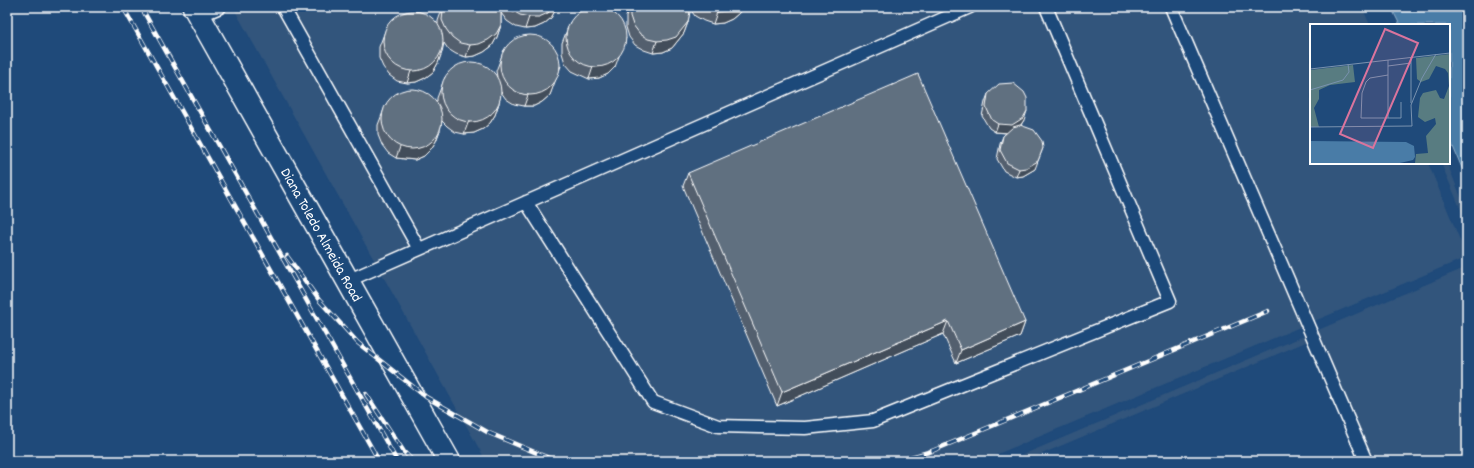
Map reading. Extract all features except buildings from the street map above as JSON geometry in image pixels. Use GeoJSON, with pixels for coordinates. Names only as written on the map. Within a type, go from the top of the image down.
{"type":"FeatureCollection","features":[{"type":"Feature","properties":{"kind":"street","name":"Diana Toledo Almeida Road"},"geometry":{"type":"LineString","coordinates":[[197,11],[347,281],[450,461]]}},
{"type":"Feature","properties":{"kind":"lane"},"geometry":{"type":"LineString","coordinates":[[197,11],[220,7]]}},
{"type":"Feature","properties":{"kind":"lane"},"geometry":{"type":"LineString","coordinates":[[284,7],[419,249]]}},
{"type":"Feature","properties":{"kind":"lane"},"geometry":{"type":"LineString","coordinates":[[347,281],[970,7]]}},
{"type":"Feature","properties":{"kind":"lane"},"geometry":{"type":"LineString","coordinates":[[526,202],[653,402],[718,426],[805,428],[873,421],[1170,301],[1046,7]]}},
{"type":"Feature","properties":{"kind":"lane"},"geometry":{"type":"LineString","coordinates":[[1171,7],[1366,461]]}},
{"type":"Feature","properties":{"kind":"shaded area"},"geometry":{"type":"Polygon","coordinates":[[[233,7],[1362,7],[1370,24],[1310,24],[1310,164],[1428,164],[1467,257],[981,461],[486,461],[233,7]]]}},
{"type":"Feature","properties":{"kind":"shaded area"},"geometry":{"type":"Polygon","coordinates":[[[1391,7],[1467,7],[1467,180],[1450,139],[1450,24],[1400,24],[1391,7]]]}},
{"type":"Feature","properties":{"kind":"shaded area"},"geometry":{"type":"Polygon","coordinates":[[[1441,164],[1447,164],[1467,212],[1467,224],[1441,164]]]}},
{"type":"Feature","properties":{"kind":"shaded area"},"geometry":{"type":"Polygon","coordinates":[[[1467,267],[1467,461],[1374,461],[1320,336],[1025,461],[1008,461],[1467,267]]]}},
{"type":"Feature","properties":{"kind":"railway"},"geometry":{"type":"LineString","coordinates":[[123,7],[379,461]]}},
{"type":"Feature","properties":{"kind":"railway"},"geometry":{"type":"LineString","coordinates":[[141,7],[397,461]]}},
{"type":"Feature","properties":{"kind":"railway"},"geometry":{"type":"LineString","coordinates":[[287,256],[319,300],[358,343],[426,397],[489,433],[556,461]]}},
{"type":"Feature","properties":{"kind":"railway"},"geometry":{"type":"LineString","coordinates":[[897,461],[932,451],[1268,311]]}},
{"type":"Feature","properties":{"kind":"railway"},"geometry":{"type":"LineString","coordinates":[[366,394],[404,452],[413,461]]}}]}
